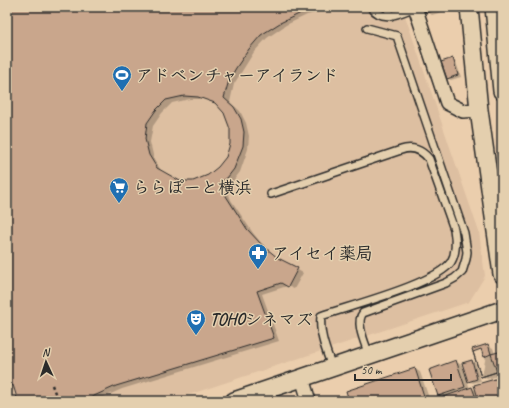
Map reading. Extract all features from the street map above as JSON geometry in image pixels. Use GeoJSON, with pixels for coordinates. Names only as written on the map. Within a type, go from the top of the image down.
{"type":"FeatureCollection","features":[{"type":"Feature","properties":{"kind":"street"},"geometry":{"type":"LineString","coordinates":[[415,7],[447,103],[463,111],[479,110]]}},
{"type":"Feature","properties":{"kind":"street"},"geometry":{"type":"LineString","coordinates":[[469,7],[479,110],[502,274]]}},
{"type":"Feature","properties":{"kind":"street"},"geometry":{"type":"LineString","coordinates":[[494,7],[502,90]]}},
{"type":"Feature","properties":{"kind":"street"},"geometry":{"type":"LineString","coordinates":[[234,401],[502,310]]}},
{"type":"Feature","properties":{"kind":"street"},"geometry":{"type":"LineString","coordinates":[[302,378],[309,401]]}},
{"type":"Feature","properties":{"kind":"lane"},"geometry":{"type":"LineString","coordinates":[[371,7],[374,11],[383,16],[391,16],[415,7]]}},
{"type":"Feature","properties":{"kind":"lane"},"geometry":{"type":"LineString","coordinates":[[387,7],[391,16]]}},
{"type":"Feature","properties":{"kind":"lane"},"geometry":{"type":"LineString","coordinates":[[367,28],[397,36],[464,233],[468,252],[462,272],[446,283],[363,313],[360,316],[359,322],[369,355]]}},
{"type":"Feature","properties":{"kind":"lane"},"geometry":{"type":"LineString","coordinates":[[271,194],[406,148],[417,149],[424,153],[429,159],[454,229],[456,251],[451,262],[437,275],[412,286],[321,316],[320,327],[322,340],[332,368]]}},
{"type":"Feature","properties":{"kind":"path"},"geometry":{"type":"LineString","coordinates":[[52,385],[55,393],[53,401]]}},
{"type":"Feature","properties":{"kind":"shaded area"},"geometry":{"type":"Polygon","coordinates":[[[7,7],[402,7],[479,232],[485,276],[469,302],[170,401],[14,401],[9,387],[7,388],[7,7]]]}},
{"type":"Feature","properties":{"kind":"building","name":"ららぽーと横浜"},"geometry":{"type":"Polygon","coordinates":[[[7,7],[324,7],[301,13],[280,23],[261,35],[236,68],[229,80],[224,98],[234,107],[241,119],[244,132],[243,146],[234,169],[227,178],[221,182],[226,196],[247,229],[261,244],[278,258],[298,268],[288,287],[281,283],[257,291],[274,338],[116,386],[83,401],[18,401],[13,385],[7,387],[7,7]],[[184,96],[166,100],[156,110],[147,123],[145,139],[149,155],[157,168],[180,181],[193,181],[208,175],[218,167],[226,157],[230,144],[230,129],[224,113],[215,103],[198,97],[184,96]]]}},
{"type":"Feature","properties":{"kind":"building"},"geometry":{"type":"Polygon","coordinates":[[[424,7],[444,7],[426,13],[424,7]]]}},
{"type":"Feature","properties":{"kind":"building"},"geometry":{"type":"Polygon","coordinates":[[[453,58],[458,75],[447,79],[441,62],[453,58]]]}},
{"type":"Feature","properties":{"kind":"building"},"geometry":{"type":"Polygon","coordinates":[[[488,344],[491,354],[502,351],[502,370],[481,377],[472,349],[488,344]]]}},
{"type":"Feature","properties":{"kind":"building"},"geometry":{"type":"Polygon","coordinates":[[[481,349],[484,357],[491,354],[497,372],[481,377],[473,352],[481,349]]]}},
{"type":"Feature","properties":{"kind":"building"},"geometry":{"type":"Polygon","coordinates":[[[456,360],[465,387],[438,396],[429,370],[456,360]]]}},
{"type":"Feature","properties":{"kind":"building"},"geometry":{"type":"Polygon","coordinates":[[[472,360],[477,379],[468,382],[462,363],[472,360]]]}},
{"type":"Feature","properties":{"kind":"building"},"geometry":{"type":"Polygon","coordinates":[[[415,368],[425,399],[419,401],[349,401],[346,391],[415,368]]]}},
{"type":"Feature","properties":{"kind":"building"},"geometry":{"type":"Polygon","coordinates":[[[502,377],[502,397],[490,401],[479,401],[474,385],[502,377]]]}},
{"type":"Feature","properties":{"kind":"building"},"geometry":{"type":"Polygon","coordinates":[[[472,387],[477,401],[441,401],[440,398],[472,387]]]}},
{"type":"Feature","properties":{"kind":"place","name":"アドベンチャーアイランド"},"geometry":{"type":"Point","coordinates":[122,92]}},
{"type":"Feature","properties":{"kind":"place","name":"ららぽーと横浜"},"geometry":{"type":"Point","coordinates":[119,204]}},
{"type":"Feature","properties":{"kind":"place","name":"アイセイ薬局"},"geometry":{"type":"Point","coordinates":[258,270]}},
{"type":"Feature","properties":{"kind":"place","name":"TOHOシネマズ"},"geometry":{"type":"Point","coordinates":[196,336]}}]}
